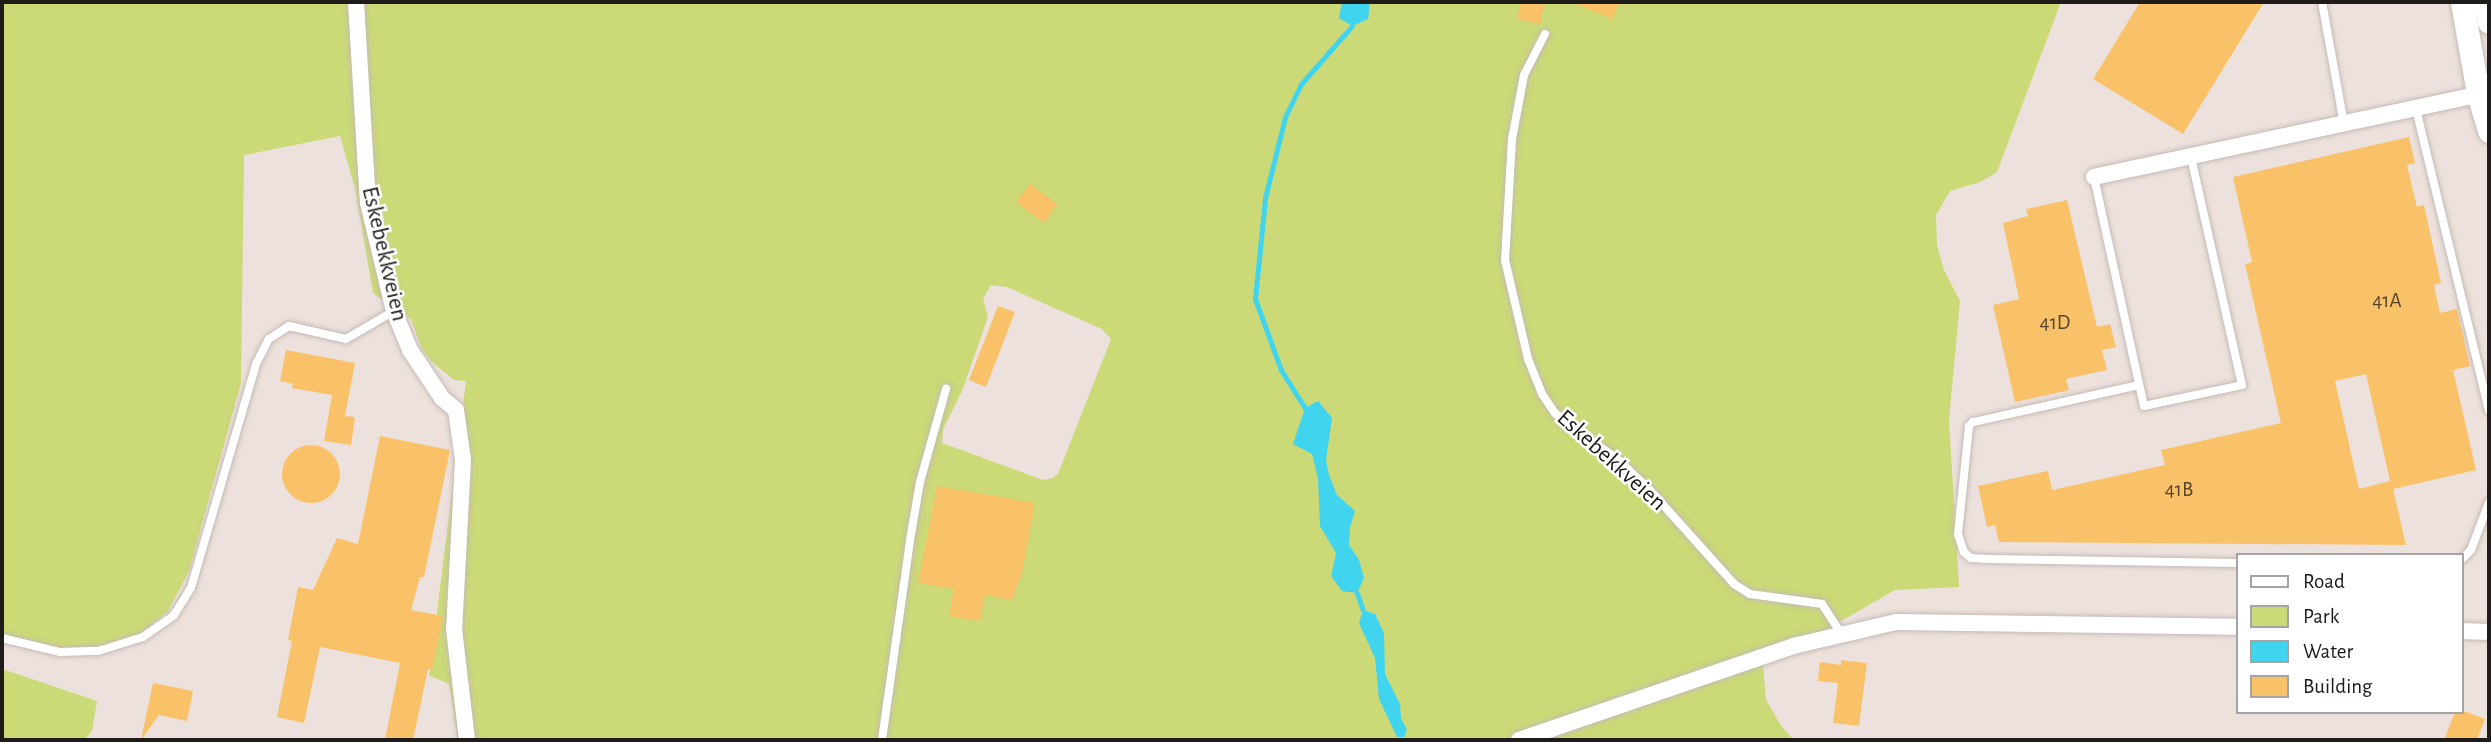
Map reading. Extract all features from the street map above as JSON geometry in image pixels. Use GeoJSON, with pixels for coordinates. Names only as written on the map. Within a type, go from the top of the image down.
{"type":"FeatureCollection","features":[{"type":"Feature","properties":{"kind":"main road"},"geometry":{"type":"LineString","coordinates":[[2462,2],[2484,93],[2489,131]]}},
{"type":"Feature","properties":{"kind":"main road"},"geometry":{"type":"LineString","coordinates":[[2485,2],[2489,22]]}},
{"type":"Feature","properties":{"kind":"street","name":"Eskebekkveien"},"geometry":{"type":"LineString","coordinates":[[356,2],[368,203],[394,311],[410,350],[442,398],[456,410],[463,460],[454,629],[467,740]]}},
{"type":"Feature","properties":{"kind":"street"},"geometry":{"type":"LineString","coordinates":[[2094,177],[2484,93]]}},
{"type":"Feature","properties":{"kind":"street"},"geometry":{"type":"LineString","coordinates":[[1519,740],[1793,646],[1896,622],[2236,627]]}},
{"type":"Feature","properties":{"kind":"street"},"geometry":{"type":"LineString","coordinates":[[2463,631],[2489,632]]}},
{"type":"Feature","properties":{"kind":"lane"},"geometry":{"type":"LineString","coordinates":[[2322,2],[2344,124]]}},
{"type":"Feature","properties":{"kind":"lane","name":"Eskebekkveien"},"geometry":{"type":"LineString","coordinates":[[1545,34],[1524,75],[1512,139],[1505,260],[1528,359],[1542,394],[1562,419],[1615,457],[1647,488],[1734,584],[1750,594],[1822,604],[1841,633]]}},
{"type":"Feature","properties":{"kind":"lane"},"geometry":{"type":"LineString","coordinates":[[2416,109],[2489,410]]}},
{"type":"Feature","properties":{"kind":"lane"},"geometry":{"type":"LineString","coordinates":[[2094,177],[2144,407],[2242,385],[2191,156]]}},
{"type":"Feature","properties":{"kind":"lane"},"geometry":{"type":"LineString","coordinates":[[2,638],[60,652],[98,651],[143,637],[174,615],[191,589],[256,364],[270,339],[289,326],[346,339],[394,311]]}},
{"type":"Feature","properties":{"kind":"lane"},"geometry":{"type":"LineString","coordinates":[[2139,385],[1973,422],[1969,426],[1958,534],[1964,552],[1971,558],[1989,559],[2236,564]]}},
{"type":"Feature","properties":{"kind":"lane"},"geometry":{"type":"LineString","coordinates":[[882,740],[914,517],[946,388]]}},
{"type":"Feature","properties":{"kind":"lane"},"geometry":{"type":"LineString","coordinates":[[2463,558],[2471,550],[2489,502]]}},
{"type":"Feature","properties":{"kind":"green space"},"geometry":{"type":"Polygon","coordinates":[[[2,2],[2061,2],[1997,172],[1980,182],[1950,191],[1936,215],[1937,245],[1944,270],[1960,301],[1949,420],[1959,587],[1895,590],[1763,666],[1766,700],[1782,727],[1794,740],[458,740],[449,684],[429,675],[466,381],[454,380],[431,361],[422,349],[411,319],[373,293],[355,188],[340,136],[244,155],[241,383],[189,571],[168,611],[138,635],[98,649],[64,651],[2,635],[2,2]],[[991,285],[983,299],[988,317],[962,391],[943,429],[942,443],[1043,480],[1053,478],[1058,474],[1111,339],[1102,329],[1007,287],[991,285]]]}},
{"type":"Feature","properties":{"kind":"green space"},"geometry":{"type":"Polygon","coordinates":[[[2,669],[97,701],[92,731],[84,740],[2,740],[2,669]]]}},
{"type":"Feature","properties":{"kind":"water"},"geometry":{"type":"Polygon","coordinates":[[[1342,2],[1370,2],[1368,19],[1352,26],[1339,18],[1342,2]]]}},
{"type":"Feature","properties":{"kind":"water"},"geometry":{"type":"Polygon","coordinates":[[[1318,401],[1332,418],[1326,460],[1329,475],[1337,495],[1355,511],[1350,527],[1349,545],[1359,560],[1364,578],[1357,593],[1342,591],[1331,576],[1336,553],[1320,526],[1318,478],[1312,454],[1293,444],[1305,408],[1318,401]]]}},
{"type":"Feature","properties":{"kind":"water"},"geometry":{"type":"Polygon","coordinates":[[[1363,610],[1375,614],[1384,633],[1385,674],[1400,704],[1401,718],[1407,730],[1404,737],[1397,737],[1379,699],[1375,658],[1359,623],[1363,610]]]}},
{"type":"Feature","properties":{"kind":"building"},"geometry":{"type":"Polygon","coordinates":[[[1521,2],[1545,2],[1540,24],[1517,19],[1521,2]]]}},
{"type":"Feature","properties":{"kind":"building"},"geometry":{"type":"Polygon","coordinates":[[[1571,2],[1619,2],[1613,19],[1571,2]]]}},
{"type":"Feature","properties":{"kind":"building"},"geometry":{"type":"Polygon","coordinates":[[[2140,2],[2264,2],[2183,134],[2093,79],[2140,2]]]}},
{"type":"Feature","properties":{"kind":"building"},"geometry":{"type":"Polygon","coordinates":[[[2409,137],[2415,163],[2407,165],[2417,207],[2424,205],[2441,283],[2434,285],[2440,313],[2457,309],[2470,366],[2453,370],[2476,470],[2393,489],[2406,545],[1999,542],[1995,525],[1987,527],[1978,486],[2048,471],[2052,490],[2165,465],[2161,450],[2281,423],[2245,264],[2252,262],[2233,177],[2409,137]],[[2366,374],[2335,381],[2359,489],[2390,481],[2366,374]]]}},
{"type":"Feature","properties":{"kind":"building"},"geometry":{"type":"Polygon","coordinates":[[[1030,184],[1057,204],[1044,223],[1016,202],[1030,184]]]}},
{"type":"Feature","properties":{"kind":"building"},"geometry":{"type":"Polygon","coordinates":[[[2067,200],[2097,327],[2110,324],[2116,347],[2102,350],[2107,370],[2066,379],[2069,390],[2015,402],[1993,305],[2019,299],[2003,223],[2028,216],[2026,209],[2067,200]]]}},
{"type":"Feature","properties":{"kind":"building"},"geometry":{"type":"Polygon","coordinates":[[[998,306],[1015,312],[986,387],[969,380],[998,306]]]}},
{"type":"Feature","properties":{"kind":"building"},"geometry":{"type":"Polygon","coordinates":[[[286,350],[355,363],[345,416],[355,417],[351,445],[324,441],[332,395],[292,388],[293,384],[280,381],[286,350]]]}},
{"type":"Feature","properties":{"kind":"building"},"geometry":{"type":"Polygon","coordinates":[[[380,436],[450,450],[424,577],[420,577],[411,610],[443,616],[432,670],[428,669],[413,740],[385,740],[400,663],[320,647],[304,723],[277,717],[292,641],[288,640],[298,587],[313,590],[337,538],[358,544],[380,436]]]}},
{"type":"Feature","properties":{"kind":"building"},"geometry":{"type":"Polygon","coordinates":[[[311,445],[322,447],[335,458],[340,474],[338,485],[327,498],[311,503],[300,501],[287,490],[282,474],[284,463],[295,450],[311,445]]]}},
{"type":"Feature","properties":{"kind":"building"},"geometry":{"type":"Polygon","coordinates":[[[937,486],[1035,503],[1022,573],[1012,600],[985,595],[980,621],[949,616],[954,589],[918,583],[937,486]]]}},
{"type":"Feature","properties":{"kind":"building"},"geometry":{"type":"Polygon","coordinates":[[[1841,660],[1867,663],[1859,726],[1833,723],[1838,683],[1818,681],[1820,662],[1841,665],[1841,660]]]}},
{"type":"Feature","properties":{"kind":"building"},"geometry":{"type":"Polygon","coordinates":[[[153,683],[193,691],[187,721],[159,715],[141,740],[153,683]]]}},
{"type":"Feature","properties":{"kind":"building"},"geometry":{"type":"Polygon","coordinates":[[[2467,712],[2485,719],[2477,740],[2444,740],[2454,714],[2467,712]]]}},
{"type":"Feature","properties":{"kind":"waterway"},"geometry":{"type":"LineString","coordinates":[[1305,408],[1281,370],[1255,299],[1265,198],[1285,117],[1301,84],[1352,26]]}},
{"type":"Feature","properties":{"kind":"waterway"},"geometry":{"type":"LineString","coordinates":[[1357,593],[1363,610]]}}]}
